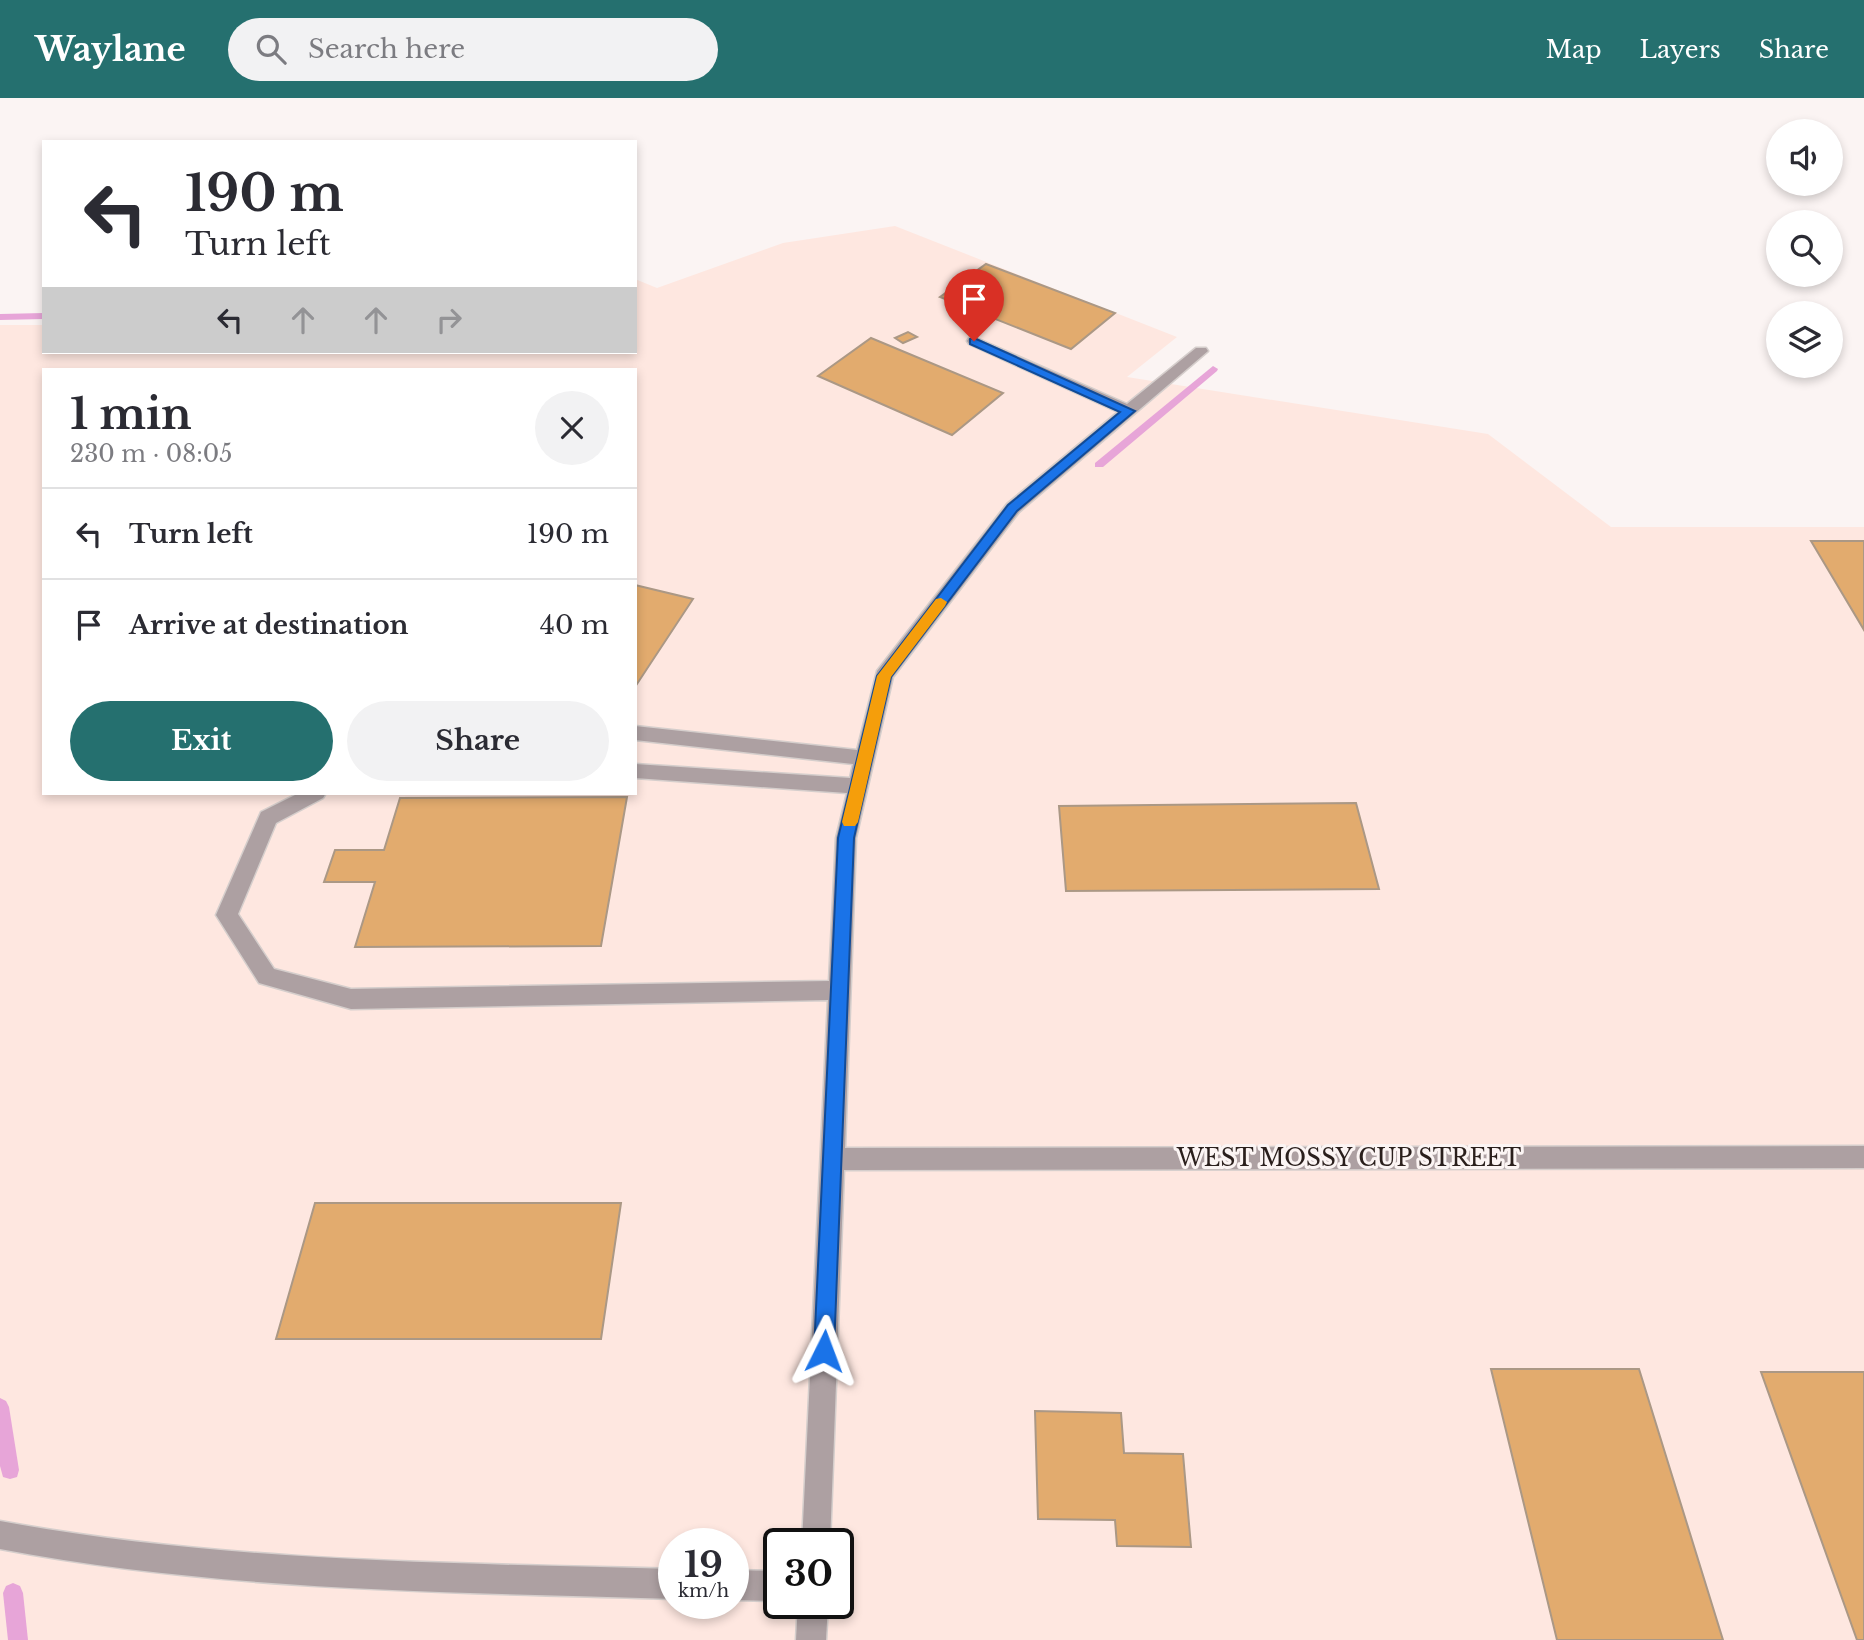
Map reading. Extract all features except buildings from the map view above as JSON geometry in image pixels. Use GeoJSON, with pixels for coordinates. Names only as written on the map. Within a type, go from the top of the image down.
{"type":"FeatureCollection","features":[{"type":"Feature","properties":{"kind":"street"},"geometry":{"type":"LineString","coordinates":[[974,341],[1129,411]]}},
{"type":"Feature","properties":{"kind":"street"},"geometry":{"type":"LineString","coordinates":[[817,1528],[846,838],[884,676],[1013,508],[1201,351]]}},
{"type":"Feature","properties":{"kind":"street"},"geometry":{"type":"LineString","coordinates":[[637,733],[865,758]]}},
{"type":"Feature","properties":{"kind":"street"},"geometry":{"type":"LineString","coordinates":[[637,771],[858,786]]}},
{"type":"Feature","properties":{"kind":"street"},"geometry":{"type":"LineString","coordinates":[[312,795],[268,818],[227,915],[267,976],[351,999],[840,989]]}},
{"type":"Feature","properties":{"kind":"street","name":"WEST MOSSY CUP STREET"},"geometry":{"type":"LineString","coordinates":[[833,1159],[1864,1157]]}},
{"type":"Feature","properties":{"kind":"street"},"geometry":{"type":"LineString","coordinates":[[0,1535],[50,1545],[211,1566],[658,1584]]}},
{"type":"Feature","properties":{"kind":"street"},"geometry":{"type":"LineString","coordinates":[[811,1640],[812,1619]]}},
{"type":"Feature","properties":{"kind":"shaded area"},"geometry":{"type":"Polygon","coordinates":[[[895,226],[1177,337],[1127,377],[1488,434],[1611,527],[1864,527],[1864,1640],[0,1640],[0,325],[42,325],[42,354],[637,354],[637,280],[657,288],[783,243],[895,226]]]}},
{"type":"Feature","properties":{"kind":"waterway"},"geometry":{"type":"LineString","coordinates":[[0,317],[42,316]]}},
{"type":"Feature","properties":{"kind":"waterway"},"geometry":{"type":"LineString","coordinates":[[1099,465],[1213,369]]}},
{"type":"Feature","properties":{"kind":"waterway"},"geometry":{"type":"LineString","coordinates":[[0,1407],[10,1470]]}},
{"type":"Feature","properties":{"kind":"waterway"},"geometry":{"type":"LineString","coordinates":[[13,1593],[18,1640]]}},
{"type":"Feature","properties":{"kind":"slow traffic"},"geometry":{"type":"LineString","coordinates":[[850,822],[884,676],[941,602]]}},
{"type":"Feature","properties":{"kind":"route"},"geometry":{"type":"LineString","coordinates":[[824,1351],[846,838],[884,676],[1013,508],[1129,411],[974,341]]}}]}
